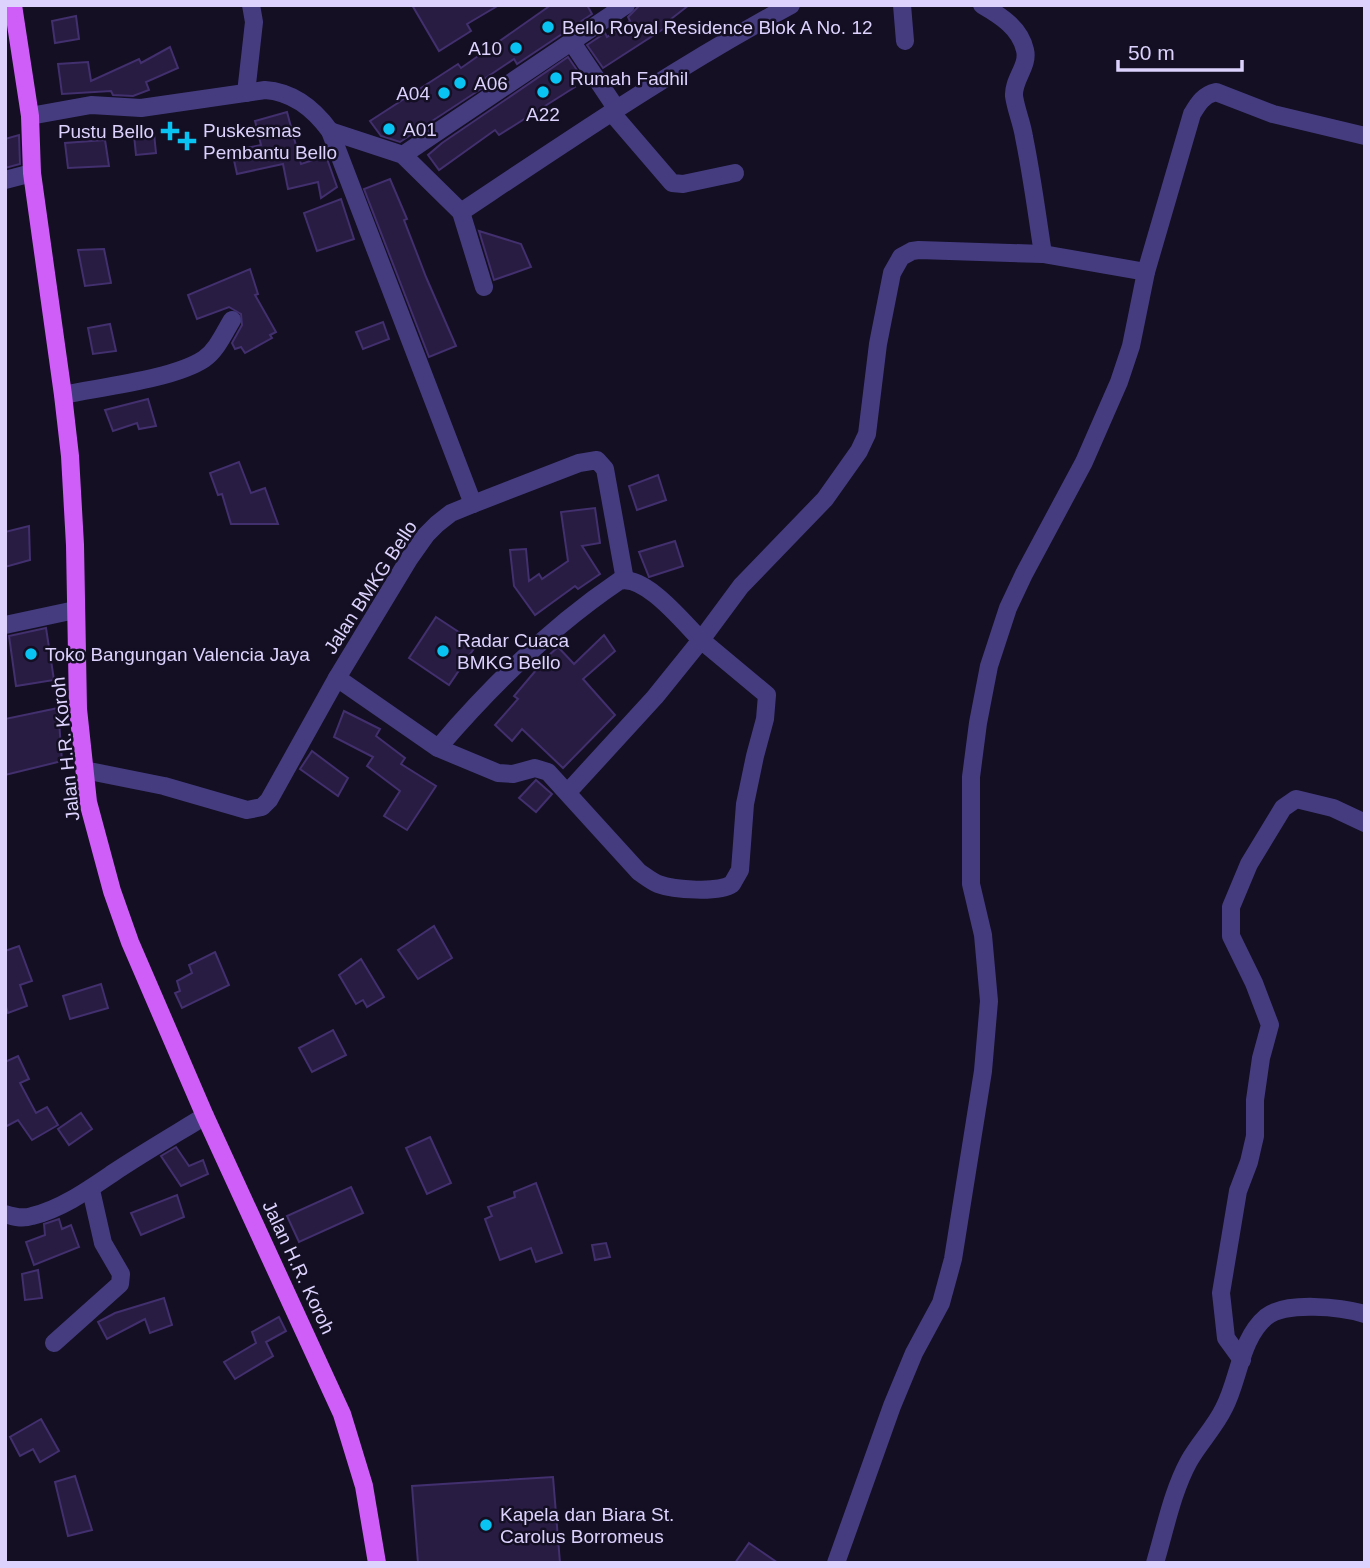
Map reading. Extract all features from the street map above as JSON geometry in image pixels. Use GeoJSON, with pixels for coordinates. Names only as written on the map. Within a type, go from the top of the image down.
{"type":"FeatureCollection","features":[{"type":"Feature","properties":{"kind":"main road","name":"Jalan H.R. Koroh"},"geometry":{"type":"LineString","coordinates":[[13,5],[30,116],[32,173],[63,395],[75,533],[78,709],[88,802],[95,834],[130,942],[205,1116],[342,1414],[364,1486],[377,1563]]}},
{"type":"Feature","properties":{"kind":"street"},"geometry":{"type":"LineString","coordinates":[[246,93],[254,22],[251,5]]}},
{"type":"Feature","properties":{"kind":"street"},"geometry":{"type":"LineString","coordinates":[[461,212],[703,54],[792,5]]}},
{"type":"Feature","properties":{"kind":"street"},"geometry":{"type":"LineString","coordinates":[[902,5],[905,41]]}},
{"type":"Feature","properties":{"kind":"street"},"geometry":{"type":"LineString","coordinates":[[982,5],[1015,29],[1025,50],[1024,64],[1016,79],[1014,94],[1024,135],[1043,254]]}},
{"type":"Feature","properties":{"kind":"street"},"geometry":{"type":"LineString","coordinates":[[403,155],[618,7]]}},
{"type":"Feature","properties":{"kind":"street"},"geometry":{"type":"LineString","coordinates":[[571,41],[614,110],[672,183],[683,184],[734,173]]}},
{"type":"Feature","properties":{"kind":"street"},"geometry":{"type":"LineString","coordinates":[[30,116],[91,105],[141,108],[265,90],[286,93],[313,111],[330,131],[472,504]]}},
{"type":"Feature","properties":{"kind":"street"},"geometry":{"type":"LineString","coordinates":[[836,1563],[892,1406],[914,1353],[941,1303],[953,1259],[983,1071],[989,1010],[987,964],[971,884],[971,777],[989,666],[999,631],[1018,585],[1104,421],[1131,346],[1146,272],[1192,114],[1206,96],[1220,93],[1273,114],[1365,136]]}},
{"type":"Feature","properties":{"kind":"street"},"geometry":{"type":"LineString","coordinates":[[330,131],[403,155],[461,212],[484,287]]}},
{"type":"Feature","properties":{"kind":"street"},"geometry":{"type":"LineString","coordinates":[[5,180],[32,173]]}},
{"type":"Feature","properties":{"kind":"street"},"geometry":{"type":"LineString","coordinates":[[568,792],[655,697],[741,586],[825,499],[859,451],[867,434],[878,344],[892,272],[897,261],[912,251],[919,250],[1043,254],[1146,272]]}},
{"type":"Feature","properties":{"kind":"street"},"geometry":{"type":"LineString","coordinates":[[63,395],[186,369],[206,358],[232,320]]}},
{"type":"Feature","properties":{"kind":"street","name":"Jalan BMKG Bello"},"geometry":{"type":"LineString","coordinates":[[84,770],[164,786],[247,810],[262,807],[269,800],[337,678],[426,535],[451,513],[579,463],[597,460],[605,469],[625,580]]}},
{"type":"Feature","properties":{"kind":"street"},"geometry":{"type":"LineString","coordinates":[[438,748],[494,688],[557,627],[611,587],[625,580],[644,585],[701,640]]}},
{"type":"Feature","properties":{"kind":"street"},"geometry":{"type":"LineString","coordinates":[[5,625],[75,610]]}},
{"type":"Feature","properties":{"kind":"street","name":"Jalan BMKG Bello"},"geometry":{"type":"LineString","coordinates":[[337,678],[438,748],[485,769],[513,774],[535,768],[544,770],[649,879],[660,885],[719,890],[732,884],[740,870],[745,804],[768,698],[760,688],[701,640]]}},
{"type":"Feature","properties":{"kind":"street"},"geometry":{"type":"LineString","coordinates":[[1242,1360],[1226,1338],[1221,1293],[1238,1191],[1255,1136],[1255,1100],[1261,1058],[1270,1025],[1254,982],[1231,936],[1231,907],[1250,864],[1283,808],[1296,799],[1333,808],[1365,824]]}},
{"type":"Feature","properties":{"kind":"street"},"geometry":{"type":"LineString","coordinates":[[5,1214],[29,1217],[91,1190],[205,1116]]}},
{"type":"Feature","properties":{"kind":"street"},"geometry":{"type":"LineString","coordinates":[[54,1343],[120,1284],[121,1273],[103,1243],[91,1190]]}},
{"type":"Feature","properties":{"kind":"street"},"geometry":{"type":"LineString","coordinates":[[1155,1563],[1187,1464],[1225,1408],[1242,1360],[1259,1325],[1266,1317],[1293,1307],[1365,1314]]}},
{"type":"Feature","properties":{"kind":"building"},"geometry":{"type":"Polygon","coordinates":[[[412,5],[499,5],[467,24],[471,31],[439,51],[412,5]]]}},
{"type":"Feature","properties":{"kind":"building"},"geometry":{"type":"Polygon","coordinates":[[[551,5],[587,5],[592,14],[517,64],[514,59],[484,79],[487,85],[400,142],[381,136],[370,121],[458,64],[461,68],[551,5]]]}},
{"type":"Feature","properties":{"kind":"building"},"geometry":{"type":"Polygon","coordinates":[[[640,5],[689,5],[671,19],[674,22],[603,68],[587,45],[605,33],[607,37],[630,21],[628,17],[640,5]]]}},
{"type":"Feature","properties":{"kind":"building"},"geometry":{"type":"Polygon","coordinates":[[[76,16],[79,39],[55,43],[52,21],[76,16]]]}},
{"type":"Feature","properties":{"kind":"building"},"geometry":{"type":"Polygon","coordinates":[[[170,47],[178,68],[146,82],[149,90],[133,96],[113,95],[111,91],[62,94],[58,64],[88,62],[91,81],[139,59],[141,63],[170,47]]]}},
{"type":"Feature","properties":{"kind":"building"},"geometry":{"type":"Polygon","coordinates":[[[568,57],[581,76],[572,82],[575,87],[499,135],[495,130],[439,170],[428,155],[568,57]]]}},
{"type":"Feature","properties":{"kind":"building"},"geometry":{"type":"Polygon","coordinates":[[[287,112],[301,164],[326,156],[337,187],[321,198],[318,182],[288,189],[283,164],[237,174],[232,151],[261,145],[255,121],[287,112]]]}},
{"type":"Feature","properties":{"kind":"building"},"geometry":{"type":"Polygon","coordinates":[[[154,133],[156,153],[136,155],[134,135],[154,133]]]}},
{"type":"Feature","properties":{"kind":"building"},"geometry":{"type":"Polygon","coordinates":[[[19,135],[20,164],[5,168],[5,139],[19,135]]]}},
{"type":"Feature","properties":{"kind":"building"},"geometry":{"type":"Polygon","coordinates":[[[105,140],[109,166],[68,168],[65,143],[105,140]]]}},
{"type":"Feature","properties":{"kind":"building"},"geometry":{"type":"Polygon","coordinates":[[[390,179],[407,219],[404,220],[426,277],[456,346],[429,357],[364,189],[390,179]]]}},
{"type":"Feature","properties":{"kind":"building"},"geometry":{"type":"Polygon","coordinates":[[[341,199],[354,239],[317,251],[304,213],[341,199]]]}},
{"type":"Feature","properties":{"kind":"building"},"geometry":{"type":"Polygon","coordinates":[[[479,231],[521,244],[531,267],[494,280],[479,231]]]}},
{"type":"Feature","properties":{"kind":"building"},"geometry":{"type":"Polygon","coordinates":[[[104,249],[111,283],[85,286],[78,250],[104,249]]]}},
{"type":"Feature","properties":{"kind":"building"},"geometry":{"type":"Polygon","coordinates":[[[250,269],[258,294],[255,295],[276,332],[270,335],[272,338],[245,353],[241,347],[235,349],[232,343],[242,325],[241,314],[229,307],[197,319],[188,295],[250,269]]]}},
{"type":"Feature","properties":{"kind":"building"},"geometry":{"type":"Polygon","coordinates":[[[383,322],[389,339],[363,349],[356,332],[383,322]]]}},
{"type":"Feature","properties":{"kind":"building"},"geometry":{"type":"Polygon","coordinates":[[[110,324],[116,351],[93,354],[88,328],[110,324]]]}},
{"type":"Feature","properties":{"kind":"building"},"geometry":{"type":"Polygon","coordinates":[[[148,399],[156,426],[139,429],[137,423],[113,431],[105,410],[148,399]]]}},
{"type":"Feature","properties":{"kind":"building"},"geometry":{"type":"Polygon","coordinates":[[[239,462],[251,493],[265,488],[278,524],[231,524],[222,494],[218,495],[210,473],[239,462]]]}},
{"type":"Feature","properties":{"kind":"building"},"geometry":{"type":"Polygon","coordinates":[[[658,475],[666,500],[637,510],[629,486],[658,475]]]}},
{"type":"Feature","properties":{"kind":"building"},"geometry":{"type":"Polygon","coordinates":[[[595,508],[600,543],[582,546],[600,574],[578,589],[575,586],[535,615],[514,586],[510,550],[526,549],[529,581],[539,574],[542,579],[568,561],[561,512],[595,508]]]}},
{"type":"Feature","properties":{"kind":"building"},"geometry":{"type":"Polygon","coordinates":[[[29,526],[30,560],[5,567],[5,532],[29,526]]]}},
{"type":"Feature","properties":{"kind":"building"},"geometry":{"type":"Polygon","coordinates":[[[675,541],[683,566],[649,577],[639,552],[675,541]]]}},
{"type":"Feature","properties":{"kind":"building","name":"Radar Cuaca BMKG Bello"},"geometry":{"type":"Polygon","coordinates":[[[436,617],[477,644],[449,685],[409,658],[436,617]]]}},
{"type":"Feature","properties":{"kind":"building","name":"Toko Bangungan Valencia Jaya"},"geometry":{"type":"Polygon","coordinates":[[[46,628],[54,680],[16,686],[9,636],[46,628]]]}},
{"type":"Feature","properties":{"kind":"building"},"geometry":{"type":"Polygon","coordinates":[[[604,635],[615,651],[583,679],[615,715],[563,768],[522,729],[512,741],[495,725],[518,699],[514,696],[536,667],[558,647],[574,664],[604,635]]]}},
{"type":"Feature","properties":{"kind":"building"},"geometry":{"type":"Polygon","coordinates":[[[58,708],[62,761],[5,775],[5,719],[58,708]]]}},
{"type":"Feature","properties":{"kind":"building"},"geometry":{"type":"Polygon","coordinates":[[[344,711],[380,729],[376,736],[405,758],[401,764],[436,786],[407,830],[384,816],[400,791],[367,766],[373,757],[334,737],[344,711]]]}},
{"type":"Feature","properties":{"kind":"building"},"geometry":{"type":"Polygon","coordinates":[[[312,751],[348,778],[338,796],[300,769],[312,751]]]}},
{"type":"Feature","properties":{"kind":"building"},"geometry":{"type":"Polygon","coordinates":[[[536,780],[552,794],[536,812],[519,798],[536,780]]]}},
{"type":"Feature","properties":{"kind":"building"},"geometry":{"type":"Polygon","coordinates":[[[434,926],[452,958],[418,979],[398,950],[434,926]]]}},
{"type":"Feature","properties":{"kind":"building"},"geometry":{"type":"Polygon","coordinates":[[[19,946],[32,981],[20,985],[27,1006],[8,1013],[5,1004],[5,951],[19,946]]]}},
{"type":"Feature","properties":{"kind":"building"},"geometry":{"type":"Polygon","coordinates":[[[215,952],[229,985],[182,1008],[175,993],[180,991],[177,981],[192,973],[189,965],[215,952]]]}},
{"type":"Feature","properties":{"kind":"building"},"geometry":{"type":"Polygon","coordinates":[[[361,959],[384,997],[367,1007],[363,1000],[356,1004],[339,975],[361,959]]]}},
{"type":"Feature","properties":{"kind":"building"},"geometry":{"type":"Polygon","coordinates":[[[101,984],[108,1008],[70,1019],[63,996],[101,984]]]}},
{"type":"Feature","properties":{"kind":"building"},"geometry":{"type":"Polygon","coordinates":[[[333,1030],[346,1055],[312,1072],[299,1048],[333,1030]]]}},
{"type":"Feature","properties":{"kind":"building"},"geometry":{"type":"Polygon","coordinates":[[[18,1056],[29,1079],[20,1083],[36,1113],[47,1107],[58,1125],[32,1140],[18,1120],[5,1127],[5,1062],[18,1056]]]}},
{"type":"Feature","properties":{"kind":"building"},"geometry":{"type":"Polygon","coordinates":[[[81,1113],[92,1129],[69,1145],[58,1129],[81,1113]]]}},
{"type":"Feature","properties":{"kind":"building"},"geometry":{"type":"Polygon","coordinates":[[[430,1137],[451,1183],[427,1194],[406,1148],[430,1137]]]}},
{"type":"Feature","properties":{"kind":"building"},"geometry":{"type":"Polygon","coordinates":[[[176,1147],[189,1166],[203,1160],[208,1174],[181,1186],[161,1156],[176,1147]]]}},
{"type":"Feature","properties":{"kind":"building"},"geometry":{"type":"Polygon","coordinates":[[[536,1183],[562,1253],[536,1262],[531,1248],[500,1260],[485,1219],[492,1216],[488,1207],[515,1197],[514,1192],[536,1183]]]}},
{"type":"Feature","properties":{"kind":"building"},"geometry":{"type":"Polygon","coordinates":[[[351,1187],[363,1213],[299,1242],[287,1216],[351,1187]]]}},
{"type":"Feature","properties":{"kind":"building"},"geometry":{"type":"Polygon","coordinates":[[[177,1195],[184,1217],[141,1235],[131,1213],[177,1195]]]}},
{"type":"Feature","properties":{"kind":"building"},"geometry":{"type":"Polygon","coordinates":[[[59,1219],[62,1229],[71,1225],[79,1247],[34,1265],[26,1242],[45,1235],[44,1224],[59,1219]]]}},
{"type":"Feature","properties":{"kind":"building"},"geometry":{"type":"Polygon","coordinates":[[[606,1243],[610,1257],[595,1260],[592,1245],[606,1243]]]}},
{"type":"Feature","properties":{"kind":"building"},"geometry":{"type":"Polygon","coordinates":[[[38,1270],[42,1298],[25,1300],[22,1274],[38,1270]]]}},
{"type":"Feature","properties":{"kind":"building"},"geometry":{"type":"Polygon","coordinates":[[[164,1298],[172,1325],[150,1333],[145,1319],[107,1339],[98,1322],[115,1313],[164,1298]]]}},
{"type":"Feature","properties":{"kind":"building"},"geometry":{"type":"Polygon","coordinates":[[[279,1317],[286,1331],[266,1342],[273,1356],[235,1379],[224,1362],[256,1343],[252,1332],[279,1317]]]}},
{"type":"Feature","properties":{"kind":"building"},"geometry":{"type":"Polygon","coordinates":[[[41,1419],[59,1451],[40,1462],[33,1449],[20,1456],[10,1437],[41,1419]]]}},
{"type":"Feature","properties":{"kind":"building"},"geometry":{"type":"Polygon","coordinates":[[[75,1476],[92,1530],[68,1536],[55,1482],[75,1476]]]}},
{"type":"Feature","properties":{"kind":"building","name":"Kapela dan Biara St. Carolus Borromeus"},"geometry":{"type":"Polygon","coordinates":[[[553,1477],[560,1563],[418,1563],[412,1486],[553,1477]]]}},
{"type":"Feature","properties":{"kind":"building"},"geometry":{"type":"Polygon","coordinates":[[[749,1543],[778,1563],[735,1563],[749,1543]]]}},
{"type":"Feature","properties":{"kind":"place","name":"Bello Royal Residence Blok A No. 12"},"geometry":{"type":"Point","coordinates":[548,27]}},
{"type":"Feature","properties":{"kind":"place","name":"A10"},"geometry":{"type":"Point","coordinates":[516,48]}},
{"type":"Feature","properties":{"kind":"place","name":"Rumah Fadhil"},"geometry":{"type":"Point","coordinates":[556,78]}},
{"type":"Feature","properties":{"kind":"place","name":"A06"},"geometry":{"type":"Point","coordinates":[460,83]}},
{"type":"Feature","properties":{"kind":"place","name":"A22"},"geometry":{"type":"Point","coordinates":[543,92]}},
{"type":"Feature","properties":{"kind":"place","name":"A04"},"geometry":{"type":"Point","coordinates":[444,93]}},
{"type":"Feature","properties":{"kind":"place","name":"A01"},"geometry":{"type":"Point","coordinates":[389,129]}},
{"type":"Feature","properties":{"kind":"place","name":"Pustu Bello"},"geometry":{"type":"Point","coordinates":[170,131]}},
{"type":"Feature","properties":{"kind":"place","name":"Puskesmas Pembantu Bello"},"geometry":{"type":"Point","coordinates":[187,141]}},
{"type":"Feature","properties":{"kind":"place","name":"Radar Cuaca BMKG Bello"},"geometry":{"type":"Point","coordinates":[443,651]}},
{"type":"Feature","properties":{"kind":"place","name":"Toko Bangungan Valencia Jaya"},"geometry":{"type":"Point","coordinates":[31,654]}},
{"type":"Feature","properties":{"kind":"place","name":"Kapela dan Biara St. Carolus Borromeus"},"geometry":{"type":"Point","coordinates":[486,1525]}}]}
